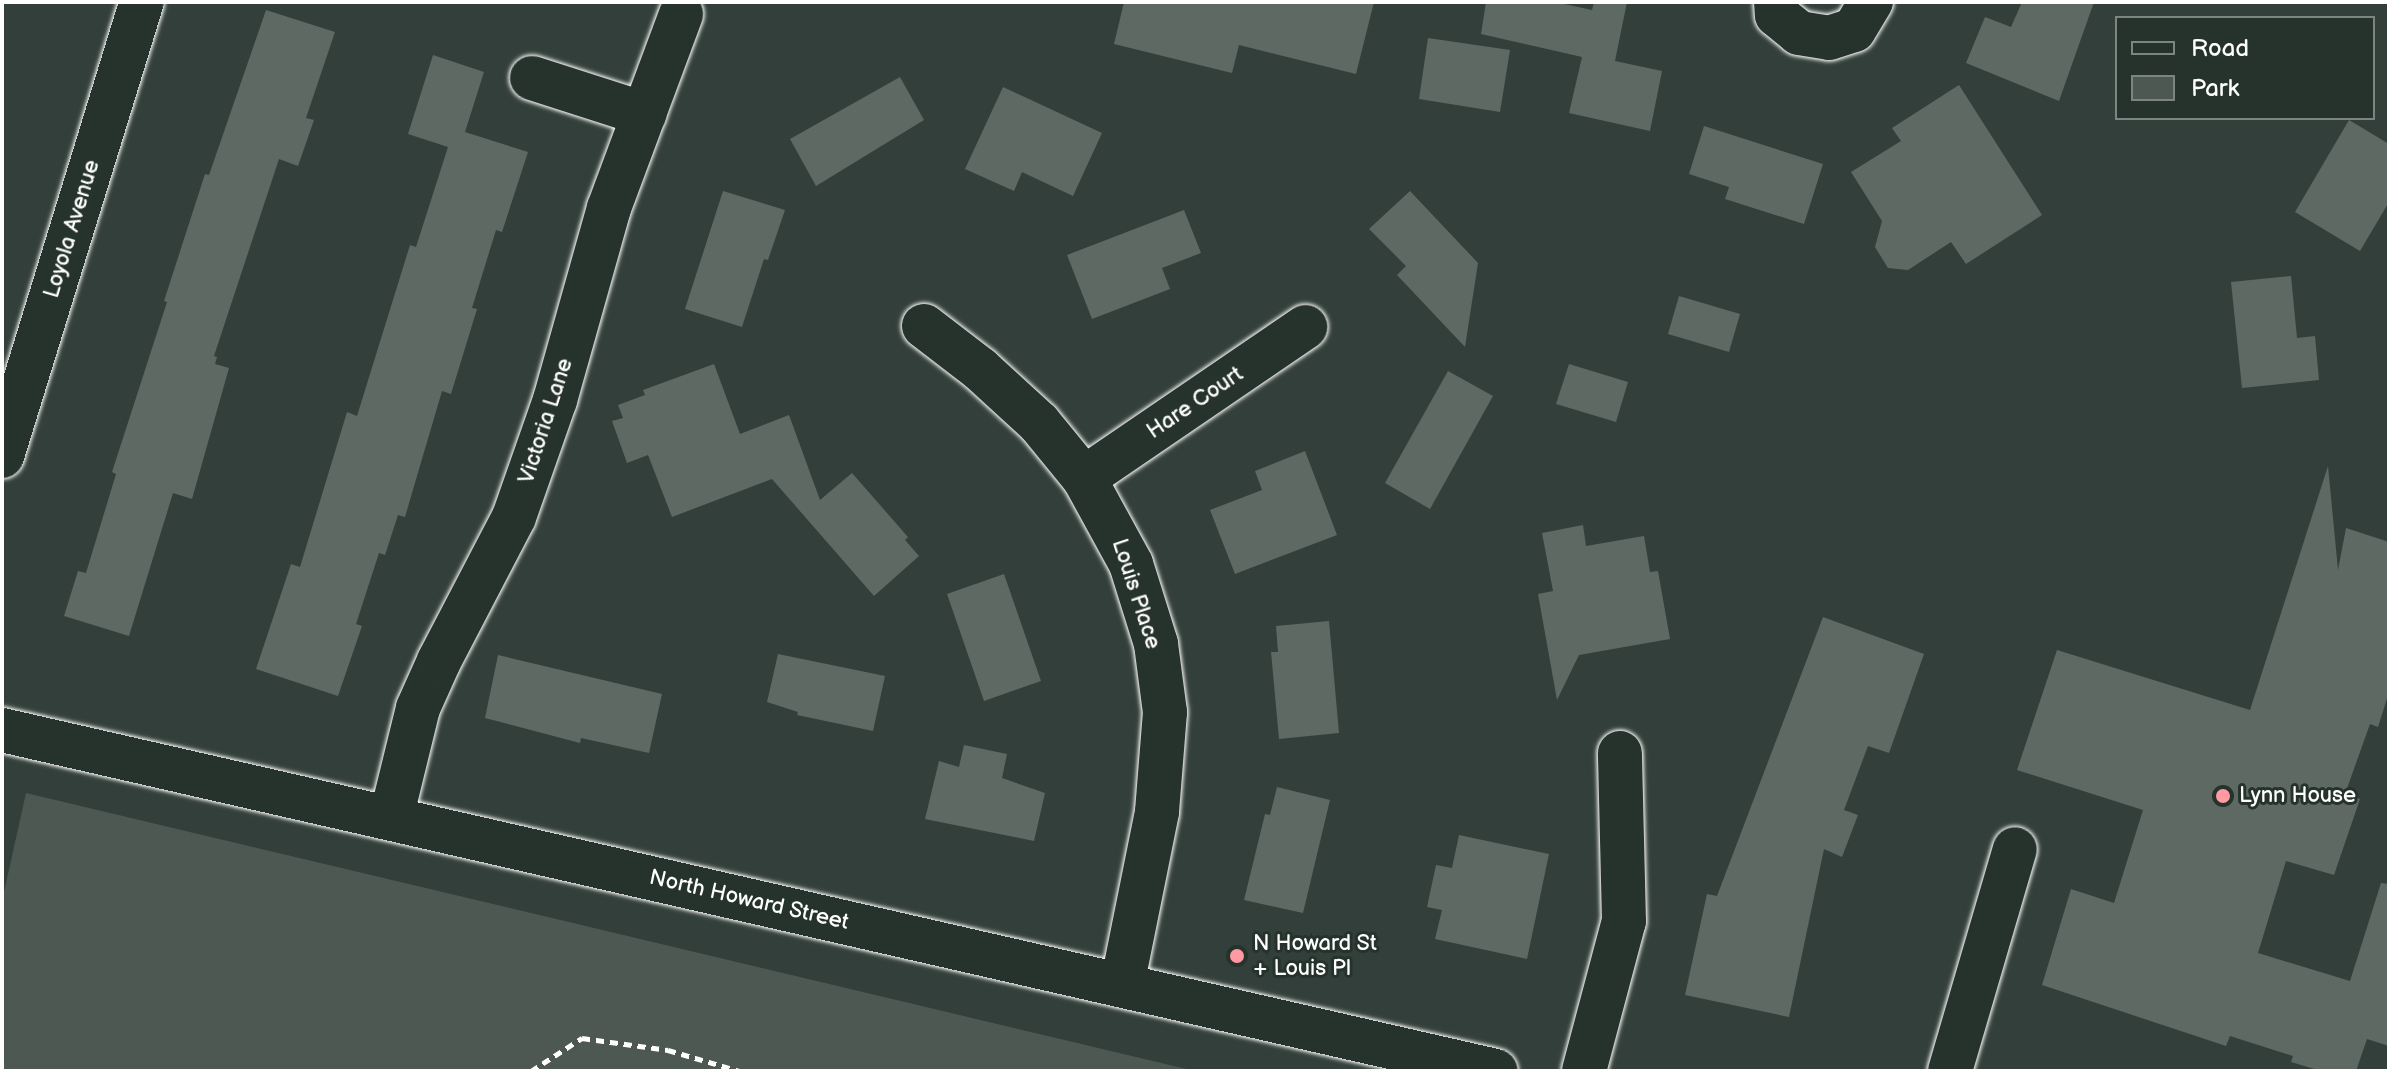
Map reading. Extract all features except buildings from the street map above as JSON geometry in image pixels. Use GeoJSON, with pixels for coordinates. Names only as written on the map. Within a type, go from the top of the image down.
{"type":"FeatureCollection","features":[{"type":"Feature","properties":{"kind":"street","name":"Loyola Avenue"},"geometry":{"type":"LineString","coordinates":[[2,456],[142,2]]}},
{"type":"Feature","properties":{"kind":"street"},"geometry":{"type":"LineString","coordinates":[[1776,2],[1777,15],[1799,33],[1829,38],[1854,30],[1871,2]]}},
{"type":"Feature","properties":{"kind":"street","name":"Victoria Lane"},"geometry":{"type":"LineString","coordinates":[[391,818],[418,708],[514,517],[555,400],[609,208],[681,14]]}},
{"type":"Feature","properties":{"kind":"street"},"geometry":{"type":"LineString","coordinates":[[532,78],[644,114]]}},
{"type":"Feature","properties":{"kind":"street","name":"Louis Place"},"geometry":{"type":"LineString","coordinates":[[924,326],[980,369],[1039,423],[1084,478],[1131,564],[1156,644],[1165,712],[1157,812],[1122,985]]}},
{"type":"Feature","properties":{"kind":"street","name":"Hare Court"},"geometry":{"type":"LineString","coordinates":[[1084,478],[1305,327]]}},
{"type":"Feature","properties":{"kind":"street","name":"North Howard Street"},"geometry":{"type":"LineString","coordinates":[[2,730],[1496,1071]]}},
{"type":"Feature","properties":{"kind":"street"},"geometry":{"type":"LineString","coordinates":[[1584,1071],[1624,921],[1620,753]]}},
{"type":"Feature","properties":{"kind":"street"},"geometry":{"type":"LineString","coordinates":[[1950,1071],[2015,849]]}},
{"type":"Feature","properties":{"kind":"path"},"geometry":{"type":"LineString","coordinates":[[531,1071],[582,1038],[668,1050],[740,1071]]}},
{"type":"Feature","properties":{"kind":"green space"},"geometry":{"type":"Polygon","coordinates":[[[26,793],[1195,1071],[2,1071],[2,901],[26,793]]]}},
{"type":"Feature","properties":{"kind":"place","name":"Lynn House"},"geometry":{"type":"Point","coordinates":[2223,796]}},
{"type":"Feature","properties":{"kind":"place","name":"N Howard St + Louis Pl"},"geometry":{"type":"Point","coordinates":[1237,956]}}]}
